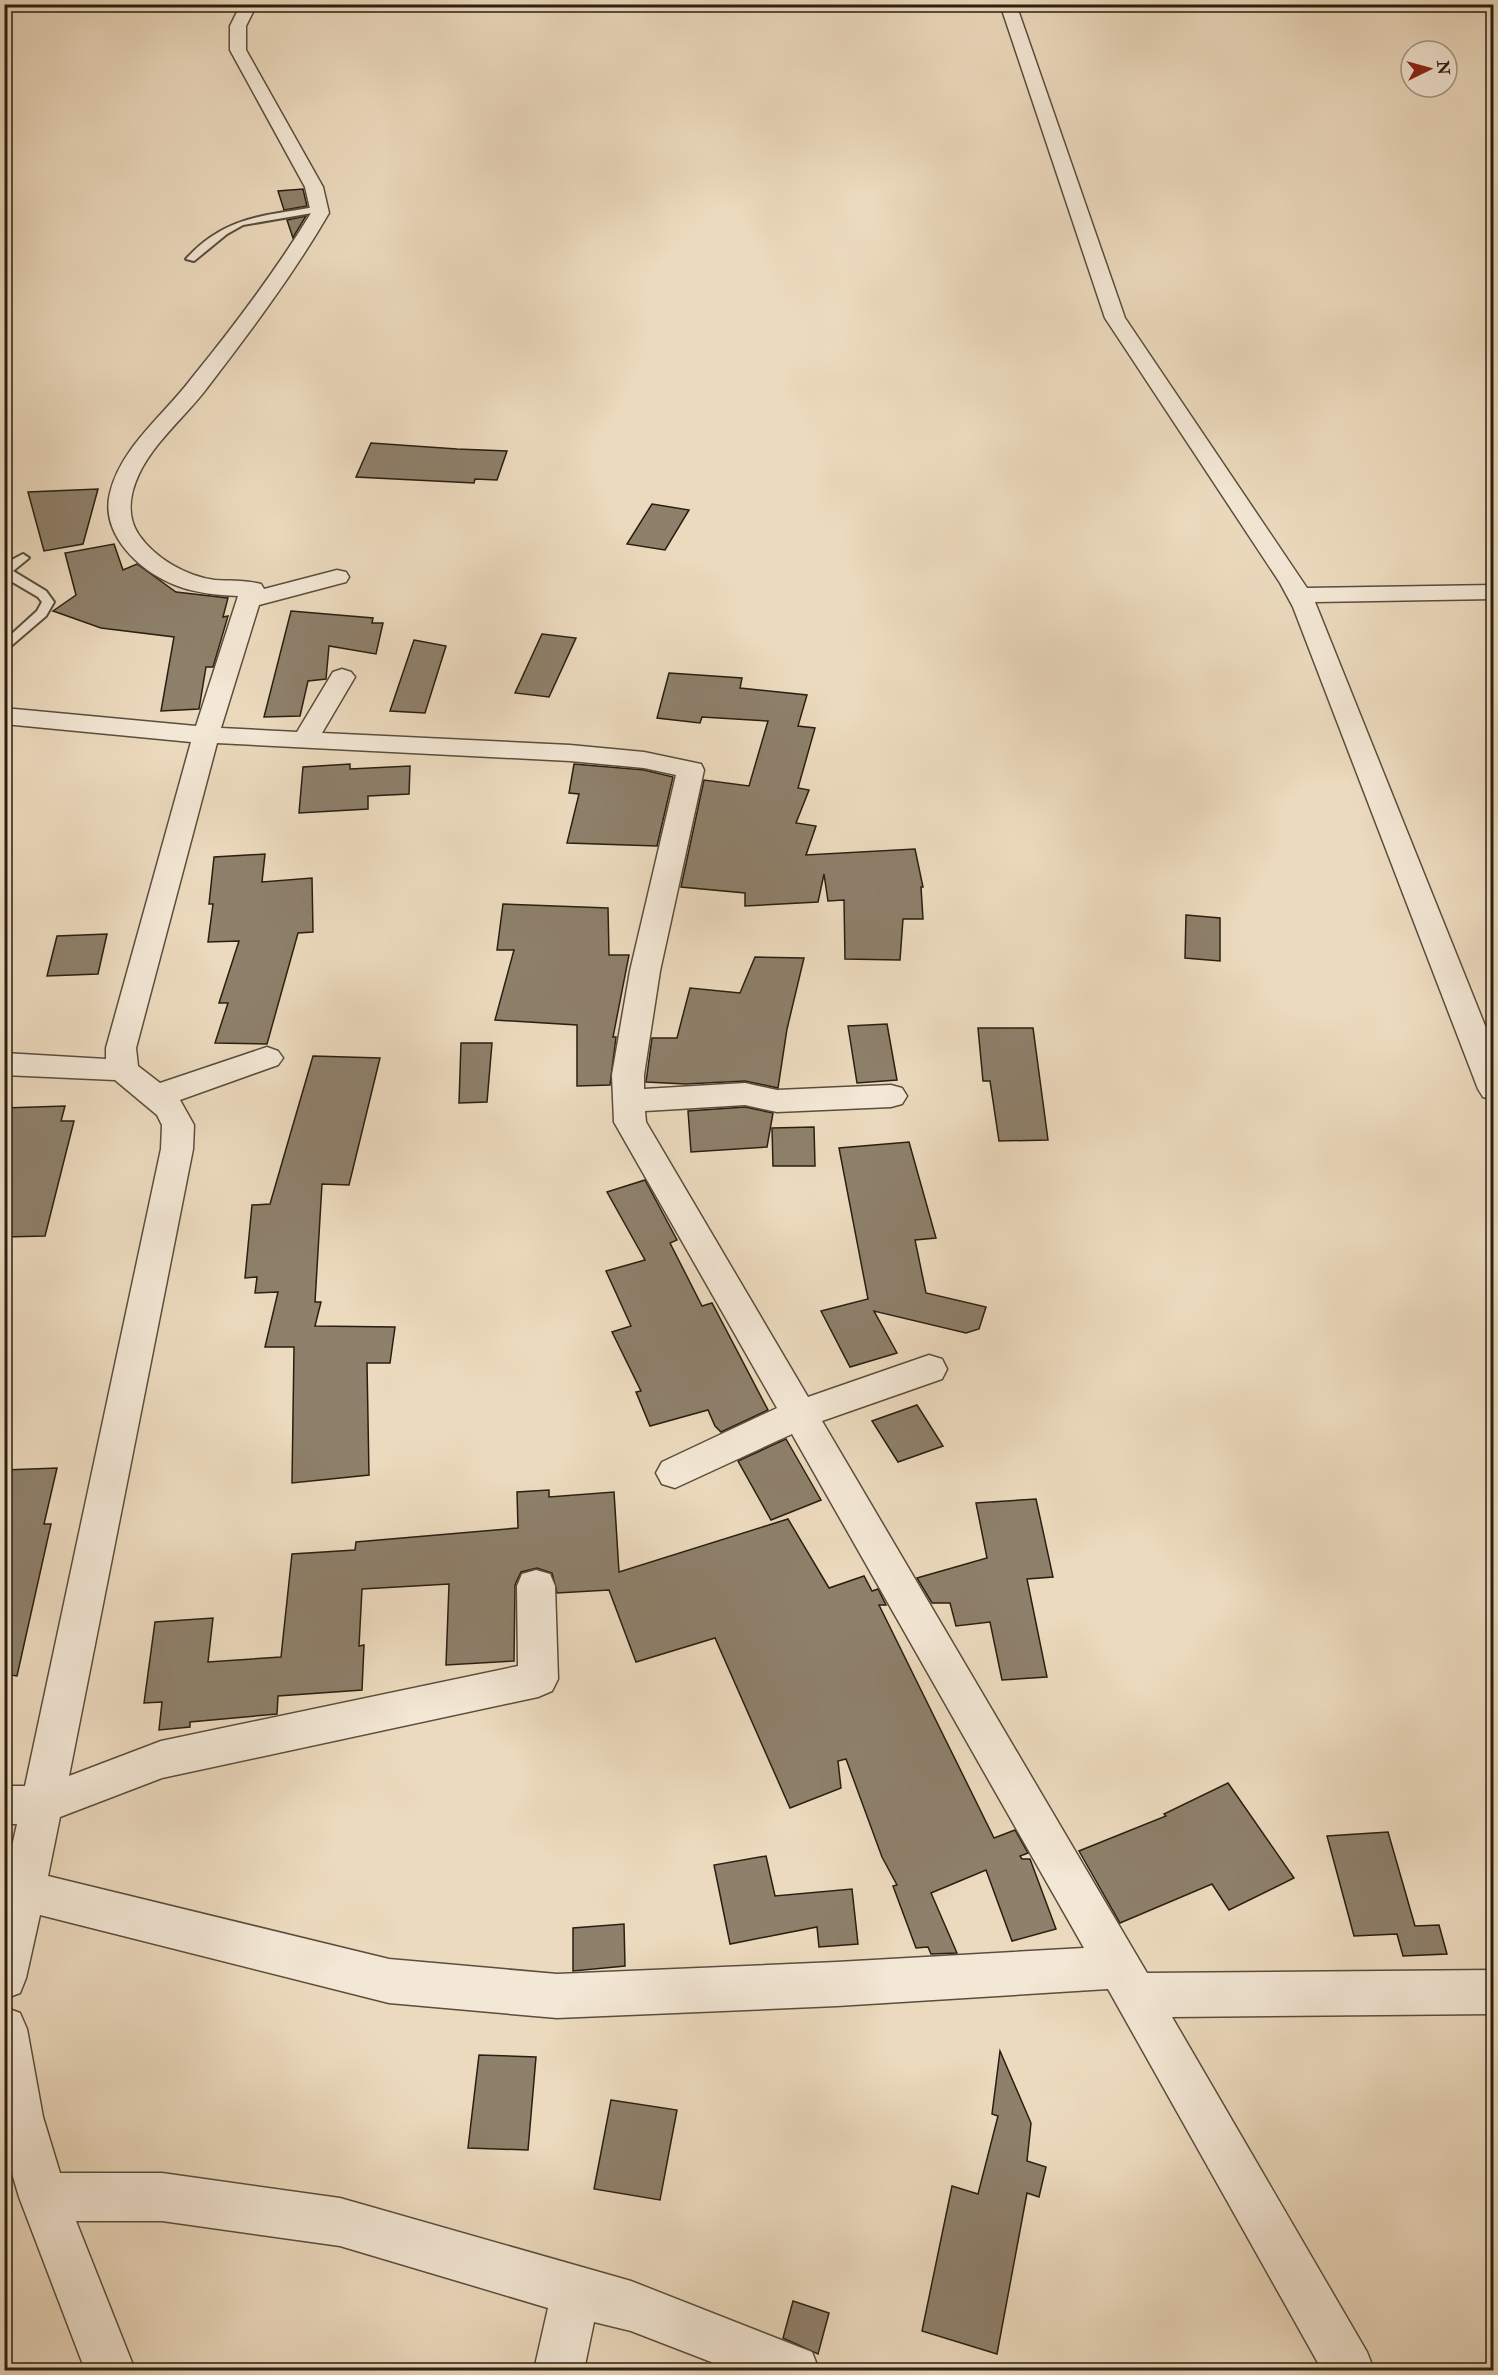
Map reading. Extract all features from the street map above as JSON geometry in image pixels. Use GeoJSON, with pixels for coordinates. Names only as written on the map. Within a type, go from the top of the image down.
{"type":"FeatureCollection","features":[{"type":"Feature","properties":{"kind":"street"},"geometry":{"type":"LineString","coordinates":[[123,1070],[121,1048],[206,735],[252,589],[206,586],[169,574],[153,562],[127,533],[120,519],[124,484],[142,450],[220,356],[314,224],[321,209],[314,187],[238,50],[234,36],[238,23],[249,4]]}},
{"type":"Feature","properties":{"kind":"street"},"geometry":{"type":"LineString","coordinates":[[1008,4],[1115,318],[1298,595],[1479,1016],[1494,1089]]}},
{"type":"Feature","properties":{"kind":"street"},"geometry":{"type":"LineString","coordinates":[[249,600],[337,577]]}},
{"type":"Feature","properties":{"kind":"street"},"geometry":{"type":"LineString","coordinates":[[1298,595],[1494,592]]}},
{"type":"Feature","properties":{"kind":"street"},"geometry":{"type":"LineString","coordinates":[[305,740],[342,677]]}},
{"type":"Feature","properties":{"kind":"street"},"geometry":{"type":"LineString","coordinates":[[4,716],[206,735],[570,753],[644,760],[691,770],[645,971],[628,1075],[630,1122],[1127,1981],[1349,2370]]}},
{"type":"Feature","properties":{"kind":"street"},"geometry":{"type":"LineString","coordinates":[[156,1098],[196,1081],[267,1058]]}},
{"type":"Feature","properties":{"kind":"street"},"geometry":{"type":"LineString","coordinates":[[4,1064],[123,1070],[169,1108],[178,1125],[177,1149],[23,1805],[4,1978]]}},
{"type":"Feature","properties":{"kind":"street"},"geometry":{"type":"LineString","coordinates":[[629,1101],[745,1094],[777,1101],[891,1096]]}},
{"type":"Feature","properties":{"kind":"street"},"geometry":{"type":"LineString","coordinates":[[675,1473],[800,1414],[929,1369]]}},
{"type":"Feature","properties":{"kind":"street"},"geometry":{"type":"LineString","coordinates":[[23,1805],[161,1760],[538,1679],[536,1586]]}},
{"type":"Feature","properties":{"kind":"street"},"geometry":{"type":"LineString","coordinates":[[14,1886],[389,1981],[557,1995],[837,1984],[1127,1981],[1494,1992]]}},
{"type":"Feature","properties":{"kind":"street"},"geometry":{"type":"LineString","coordinates":[[4,2029],[9,2067],[43,2197],[110,2370]]}},
{"type":"Feature","properties":{"kind":"street"},"geometry":{"type":"LineString","coordinates":[[43,2197],[162,2197],[340,2222],[582,2294],[631,2306],[769,2366]]}},
{"type":"Feature","properties":{"kind":"street"},"geometry":{"type":"LineString","coordinates":[[559,2370],[571,2313],[582,2294]]}},
{"type":"Feature","properties":{"kind":"lane"},"geometry":{"type":"LineString","coordinates":[[191,259],[224,232],[240,223],[321,209]]}},
{"type":"Feature","properties":{"kind":"lane"},"geometry":{"type":"LineString","coordinates":[[4,648],[42,614],[48,602],[42,594],[7,573],[7,568],[11,563],[22,558]]}},
{"type":"Feature","properties":{"kind":"building"},"geometry":{"type":"Polygon","coordinates":[[[303,189],[307,206],[284,210],[278,191],[303,189]]]}},
{"type":"Feature","properties":{"kind":"building"},"geometry":{"type":"Polygon","coordinates":[[[306,216],[295,234],[293,238],[287,220],[306,216]]]}},
{"type":"Feature","properties":{"kind":"building"},"geometry":{"type":"Polygon","coordinates":[[[371,443],[507,451],[497,480],[475,479],[474,483],[356,477],[371,443]]]}},
{"type":"Feature","properties":{"kind":"building"},"geometry":{"type":"Polygon","coordinates":[[[98,489],[83,544],[44,551],[28,492],[98,489]]]}},
{"type":"Feature","properties":{"kind":"building"},"geometry":{"type":"Polygon","coordinates":[[[652,504],[689,510],[665,550],[627,544],[652,504]]]}},
{"type":"Feature","properties":{"kind":"building"},"geometry":{"type":"Polygon","coordinates":[[[114,544],[123,570],[137,564],[176,592],[228,598],[223,617],[228,616],[213,667],[206,667],[199,709],[161,711],[174,637],[101,628],[53,611],[76,595],[65,553],[114,544]]]}},
{"type":"Feature","properties":{"kind":"building"},"geometry":{"type":"Polygon","coordinates":[[[291,611],[373,618],[372,623],[383,623],[376,654],[329,646],[326,679],[308,681],[300,716],[264,717],[291,611]]]}},
{"type":"Feature","properties":{"kind":"building"},"geometry":{"type":"Polygon","coordinates":[[[542,634],[576,638],[549,697],[515,693],[542,634]]]}},
{"type":"Feature","properties":{"kind":"building"},"geometry":{"type":"Polygon","coordinates":[[[414,640],[446,646],[425,713],[390,711],[414,640]]]}},
{"type":"Feature","properties":{"kind":"building"},"geometry":{"type":"Polygon","coordinates":[[[669,673],[742,678],[740,688],[807,695],[798,726],[815,728],[798,788],[809,790],[796,823],[816,826],[806,855],[915,849],[923,887],[921,887],[923,919],[903,919],[900,960],[845,959],[844,900],[828,901],[824,874],[818,902],[745,906],[745,893],[681,887],[704,780],[749,786],[768,721],[702,717],[700,723],[657,718],[669,673]]]}},
{"type":"Feature","properties":{"kind":"building"},"geometry":{"type":"Polygon","coordinates":[[[350,764],[350,769],[410,766],[409,794],[368,796],[368,809],[299,813],[303,767],[350,764]]]}},
{"type":"Feature","properties":{"kind":"building"},"geometry":{"type":"Polygon","coordinates":[[[574,764],[644,770],[673,777],[657,846],[567,843],[579,794],[569,793],[574,764]]]}},
{"type":"Feature","properties":{"kind":"building"},"geometry":{"type":"Polygon","coordinates":[[[265,854],[262,882],[312,878],[313,932],[298,933],[267,1044],[215,1043],[228,1003],[219,1003],[239,941],[208,942],[213,904],[209,904],[214,857],[265,854]]]}},
{"type":"Feature","properties":{"kind":"building"},"geometry":{"type":"Polygon","coordinates":[[[503,904],[608,908],[609,955],[629,955],[613,1037],[616,1037],[610,1085],[577,1086],[577,1025],[495,1020],[514,950],[497,950],[503,904]]]}},
{"type":"Feature","properties":{"kind":"building"},"geometry":{"type":"Polygon","coordinates":[[[1186,915],[1220,918],[1220,961],[1185,958],[1186,915]]]}},
{"type":"Feature","properties":{"kind":"building"},"geometry":{"type":"Polygon","coordinates":[[[107,934],[98,974],[47,976],[57,936],[107,934]]]}},
{"type":"Feature","properties":{"kind":"building"},"geometry":{"type":"Polygon","coordinates":[[[755,957],[804,958],[787,1029],[778,1088],[745,1081],[686,1084],[646,1082],[652,1038],[677,1038],[690,988],[740,993],[755,957]]]}},
{"type":"Feature","properties":{"kind":"building"},"geometry":{"type":"Polygon","coordinates":[[[887,1024],[897,1080],[857,1083],[848,1026],[887,1024]]]}},
{"type":"Feature","properties":{"kind":"building"},"geometry":{"type":"Polygon","coordinates":[[[978,1028],[1033,1028],[1048,1140],[999,1141],[990,1081],[983,1081],[978,1028]]]}},
{"type":"Feature","properties":{"kind":"building"},"geometry":{"type":"Polygon","coordinates":[[[461,1043],[492,1043],[487,1102],[459,1103],[461,1043]]]}},
{"type":"Feature","properties":{"kind":"building"},"geometry":{"type":"Polygon","coordinates":[[[313,1056],[380,1058],[349,1185],[322,1184],[315,1302],[321,1302],[315,1326],[395,1327],[390,1363],[367,1363],[369,1475],[292,1483],[294,1347],[265,1347],[278,1292],[255,1293],[257,1277],[245,1278],[252,1205],[270,1204],[313,1056]]]}},
{"type":"Feature","properties":{"kind":"building"},"geometry":{"type":"Polygon","coordinates":[[[65,1106],[61,1121],[74,1121],[45,1236],[4,1237],[4,1108],[65,1106]]]}},
{"type":"Feature","properties":{"kind":"building"},"geometry":{"type":"Polygon","coordinates":[[[745,1107],[773,1113],[767,1147],[691,1152],[688,1111],[745,1107]]]}},
{"type":"Feature","properties":{"kind":"building"},"geometry":{"type":"Polygon","coordinates":[[[814,1127],[815,1166],[773,1166],[772,1128],[814,1127]]]}},
{"type":"Feature","properties":{"kind":"building"},"geometry":{"type":"Polygon","coordinates":[[[909,1142],[936,1238],[915,1240],[926,1293],[986,1307],[979,1329],[966,1333],[874,1311],[897,1353],[850,1367],[821,1311],[868,1299],[839,1148],[909,1142]]]}},
{"type":"Feature","properties":{"kind":"building"},"geometry":{"type":"Polygon","coordinates":[[[645,1180],[677,1240],[670,1243],[702,1306],[712,1303],[768,1410],[721,1432],[715,1426],[708,1410],[650,1426],[636,1392],[641,1391],[612,1332],[631,1326],[606,1271],[645,1260],[607,1192],[645,1180]]]}},
{"type":"Feature","properties":{"kind":"building"},"geometry":{"type":"Polygon","coordinates":[[[917,1405],[943,1446],[898,1462],[872,1421],[917,1405]]]}},
{"type":"Feature","properties":{"kind":"building"},"geometry":{"type":"Polygon","coordinates":[[[786,1439],[821,1500],[771,1520],[738,1461],[786,1439]]]}},
{"type":"Feature","properties":{"kind":"building"},"geometry":{"type":"Polygon","coordinates":[[[57,1468],[44,1524],[51,1524],[17,1676],[4,1674],[4,1470],[57,1468]]]}},
{"type":"Feature","properties":{"kind":"building"},"geometry":{"type":"Polygon","coordinates":[[[549,1490],[549,1497],[614,1492],[619,1572],[788,1519],[829,1588],[864,1576],[872,1591],[878,1589],[886,1605],[879,1605],[994,1838],[1015,1830],[1028,1853],[1020,1856],[1022,1859],[1030,1859],[1056,1929],[1012,1941],[986,1870],[931,1893],[957,1953],[931,1954],[928,1947],[916,1948],[893,1886],[897,1885],[882,1857],[846,1759],[838,1761],[841,1788],[790,1808],[715,1638],[636,1662],[609,1590],[557,1593],[552,1573],[537,1568],[521,1572],[515,1585],[514,1661],[446,1665],[449,1584],[362,1589],[359,1646],[364,1645],[362,1690],[278,1696],[277,1714],[190,1722],[190,1727],[159,1730],[162,1702],[144,1703],[155,1622],[213,1618],[208,1662],[281,1657],[292,1554],[355,1550],[356,1542],[518,1528],[517,1492],[549,1490]]]}},
{"type":"Feature","properties":{"kind":"building"},"geometry":{"type":"Polygon","coordinates":[[[1036,1499],[1053,1577],[1027,1579],[1047,1677],[1002,1680],[990,1622],[956,1626],[950,1603],[932,1603],[917,1578],[987,1558],[976,1503],[1036,1499]]]}},
{"type":"Feature","properties":{"kind":"building"},"geometry":{"type":"Polygon","coordinates":[[[1228,1783],[1294,1878],[1229,1910],[1212,1884],[1120,1923],[1079,1851],[1166,1816],[1164,1814],[1228,1783]]]}},
{"type":"Feature","properties":{"kind":"building"},"geometry":{"type":"Polygon","coordinates":[[[1388,1832],[1415,1926],[1439,1925],[1447,1954],[1403,1956],[1397,1934],[1354,1936],[1327,1836],[1388,1832]]]}},
{"type":"Feature","properties":{"kind":"building"},"geometry":{"type":"Polygon","coordinates":[[[766,1856],[775,1896],[852,1889],[858,1944],[819,1947],[817,1927],[730,1944],[714,1865],[766,1856]]]}},
{"type":"Feature","properties":{"kind":"building"},"geometry":{"type":"Polygon","coordinates":[[[624,1924],[625,1966],[573,1971],[573,1928],[624,1924]]]}},
{"type":"Feature","properties":{"kind":"building"},"geometry":{"type":"Polygon","coordinates":[[[1000,2051],[1031,2123],[1027,2161],[1046,2167],[1039,2197],[1027,2193],[997,2354],[922,2331],[952,2186],[978,2194],[998,2116],[992,2114],[1000,2051]]]}},
{"type":"Feature","properties":{"kind":"building"},"geometry":{"type":"Polygon","coordinates":[[[479,2055],[536,2057],[528,2150],[468,2148],[479,2055]]]}},
{"type":"Feature","properties":{"kind":"building"},"geometry":{"type":"Polygon","coordinates":[[[611,2100],[677,2110],[660,2200],[594,2189],[611,2100]]]}},
{"type":"Feature","properties":{"kind":"building"},"geometry":{"type":"Polygon","coordinates":[[[793,2301],[829,2313],[818,2354],[783,2338],[793,2301]]]}}]}
